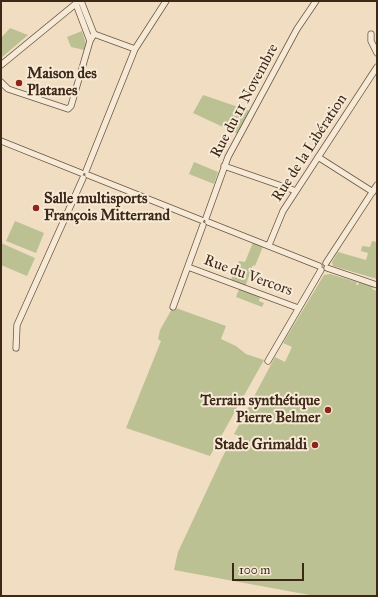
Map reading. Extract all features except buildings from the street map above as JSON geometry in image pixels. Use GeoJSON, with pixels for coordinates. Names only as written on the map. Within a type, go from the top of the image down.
{"type":"FeatureCollection","features":[{"type":"Feature","properties":{"kind":"street"},"geometry":{"type":"LineString","coordinates":[[16,348],[17,325],[84,174],[135,49],[166,1]]}},
{"type":"Feature","properties":{"kind":"street","name":"Rue du 11 Novembre"},"geometry":{"type":"LineString","coordinates":[[173,307],[224,166],[294,35],[316,1]]}},
{"type":"Feature","properties":{"kind":"street"},"geometry":{"type":"LineString","coordinates":[[79,2],[94,34],[135,49]]}},
{"type":"Feature","properties":{"kind":"street"},"geometry":{"type":"LineString","coordinates":[[79,2],[90,41]]}},
{"type":"Feature","properties":{"kind":"street"},"geometry":{"type":"LineString","coordinates":[[1,64],[79,2]]}},
{"type":"Feature","properties":{"kind":"street"},"geometry":{"type":"LineString","coordinates":[[1,82],[8,89],[68,109],[90,41],[94,34]]}},
{"type":"Feature","properties":{"kind":"street"},"geometry":{"type":"LineString","coordinates":[[370,34],[377,53]]}},
{"type":"Feature","properties":{"kind":"street","name":"Rue de la Libération"},"geometry":{"type":"LineString","coordinates":[[270,245],[283,211],[377,67]]}},
{"type":"Feature","properties":{"kind":"street"},"geometry":{"type":"LineString","coordinates":[[1,141],[270,245],[320,268]]}},
{"type":"Feature","properties":{"kind":"street"},"geometry":{"type":"LineString","coordinates":[[318,157],[373,192]]}},
{"type":"Feature","properties":{"kind":"street"},"geometry":{"type":"LineString","coordinates":[[224,166],[296,191]]}},
{"type":"Feature","properties":{"kind":"street"},"geometry":{"type":"LineString","coordinates":[[327,266],[377,186]]}},
{"type":"Feature","properties":{"kind":"street"},"geometry":{"type":"LineString","coordinates":[[268,361],[322,263],[377,284]]}},
{"type":"Feature","properties":{"kind":"street","name":"Rue du Vercors"},"geometry":{"type":"LineString","coordinates":[[188,267],[298,308]]}},
{"type":"Feature","properties":{"kind":"green space"},"geometry":{"type":"Polygon","coordinates":[[[10,28],[28,35],[1,58],[1,38],[10,28]]]}},
{"type":"Feature","properties":{"kind":"green space"},"geometry":{"type":"Polygon","coordinates":[[[82,31],[86,44],[84,50],[71,47],[67,37],[82,31]]]}},
{"type":"Feature","properties":{"kind":"green space"},"geometry":{"type":"Polygon","coordinates":[[[203,95],[250,111],[238,134],[193,113],[203,95]]]}},
{"type":"Feature","properties":{"kind":"green space"},"geometry":{"type":"Polygon","coordinates":[[[194,162],[218,172],[214,184],[189,174],[194,162]]]}},
{"type":"Feature","properties":{"kind":"green space"},"geometry":{"type":"Polygon","coordinates":[[[15,221],[44,233],[36,253],[6,241],[15,221]]]}},
{"type":"Feature","properties":{"kind":"green space"},"geometry":{"type":"Polygon","coordinates":[[[254,240],[264,244],[255,266],[253,265],[245,287],[230,282],[239,261],[245,262],[254,240]]]}},
{"type":"Feature","properties":{"kind":"green space"},"geometry":{"type":"Polygon","coordinates":[[[372,241],[377,242],[377,279],[333,266],[332,262],[338,252],[366,260],[368,253],[361,251],[362,246],[370,247],[372,241]]]}},
{"type":"Feature","properties":{"kind":"green space"},"geometry":{"type":"Polygon","coordinates":[[[1,243],[35,258],[27,276],[1,265],[1,243]]]}},
{"type":"Feature","properties":{"kind":"green space","name":"Stade Grimaldi"},"geometry":{"type":"Polygon","coordinates":[[[330,274],[357,282],[356,285],[358,285],[359,282],[373,287],[372,289],[377,291],[377,596],[315,596],[174,570],[178,552],[227,448],[232,445],[238,445],[241,437],[234,434],[275,357],[285,362],[292,347],[283,343],[324,275],[330,274]]]}},
{"type":"Feature","properties":{"kind":"green space"},"geometry":{"type":"Polygon","coordinates":[[[239,289],[260,297],[259,301],[264,303],[262,307],[236,297],[239,289]]]}},
{"type":"Feature","properties":{"kind":"green space"},"geometry":{"type":"Polygon","coordinates":[[[173,307],[226,326],[221,339],[236,346],[246,354],[264,360],[210,456],[126,428],[161,341],[158,339],[160,330],[173,307]]]}},
{"type":"Feature","properties":{"kind":"place","name":"Maison des Platanes"},"geometry":{"type":"Point","coordinates":[19,83]}},
{"type":"Feature","properties":{"kind":"place","name":"Salle multisports François Mitterrand"},"geometry":{"type":"Point","coordinates":[36,208]}},
{"type":"Feature","properties":{"kind":"place","name":"Terrain synthétique Pierre Belmer"},"geometry":{"type":"Point","coordinates":[328,410]}},
{"type":"Feature","properties":{"kind":"place","name":"Stade Grimaldi"},"geometry":{"type":"Point","coordinates":[315,445]}}]}
